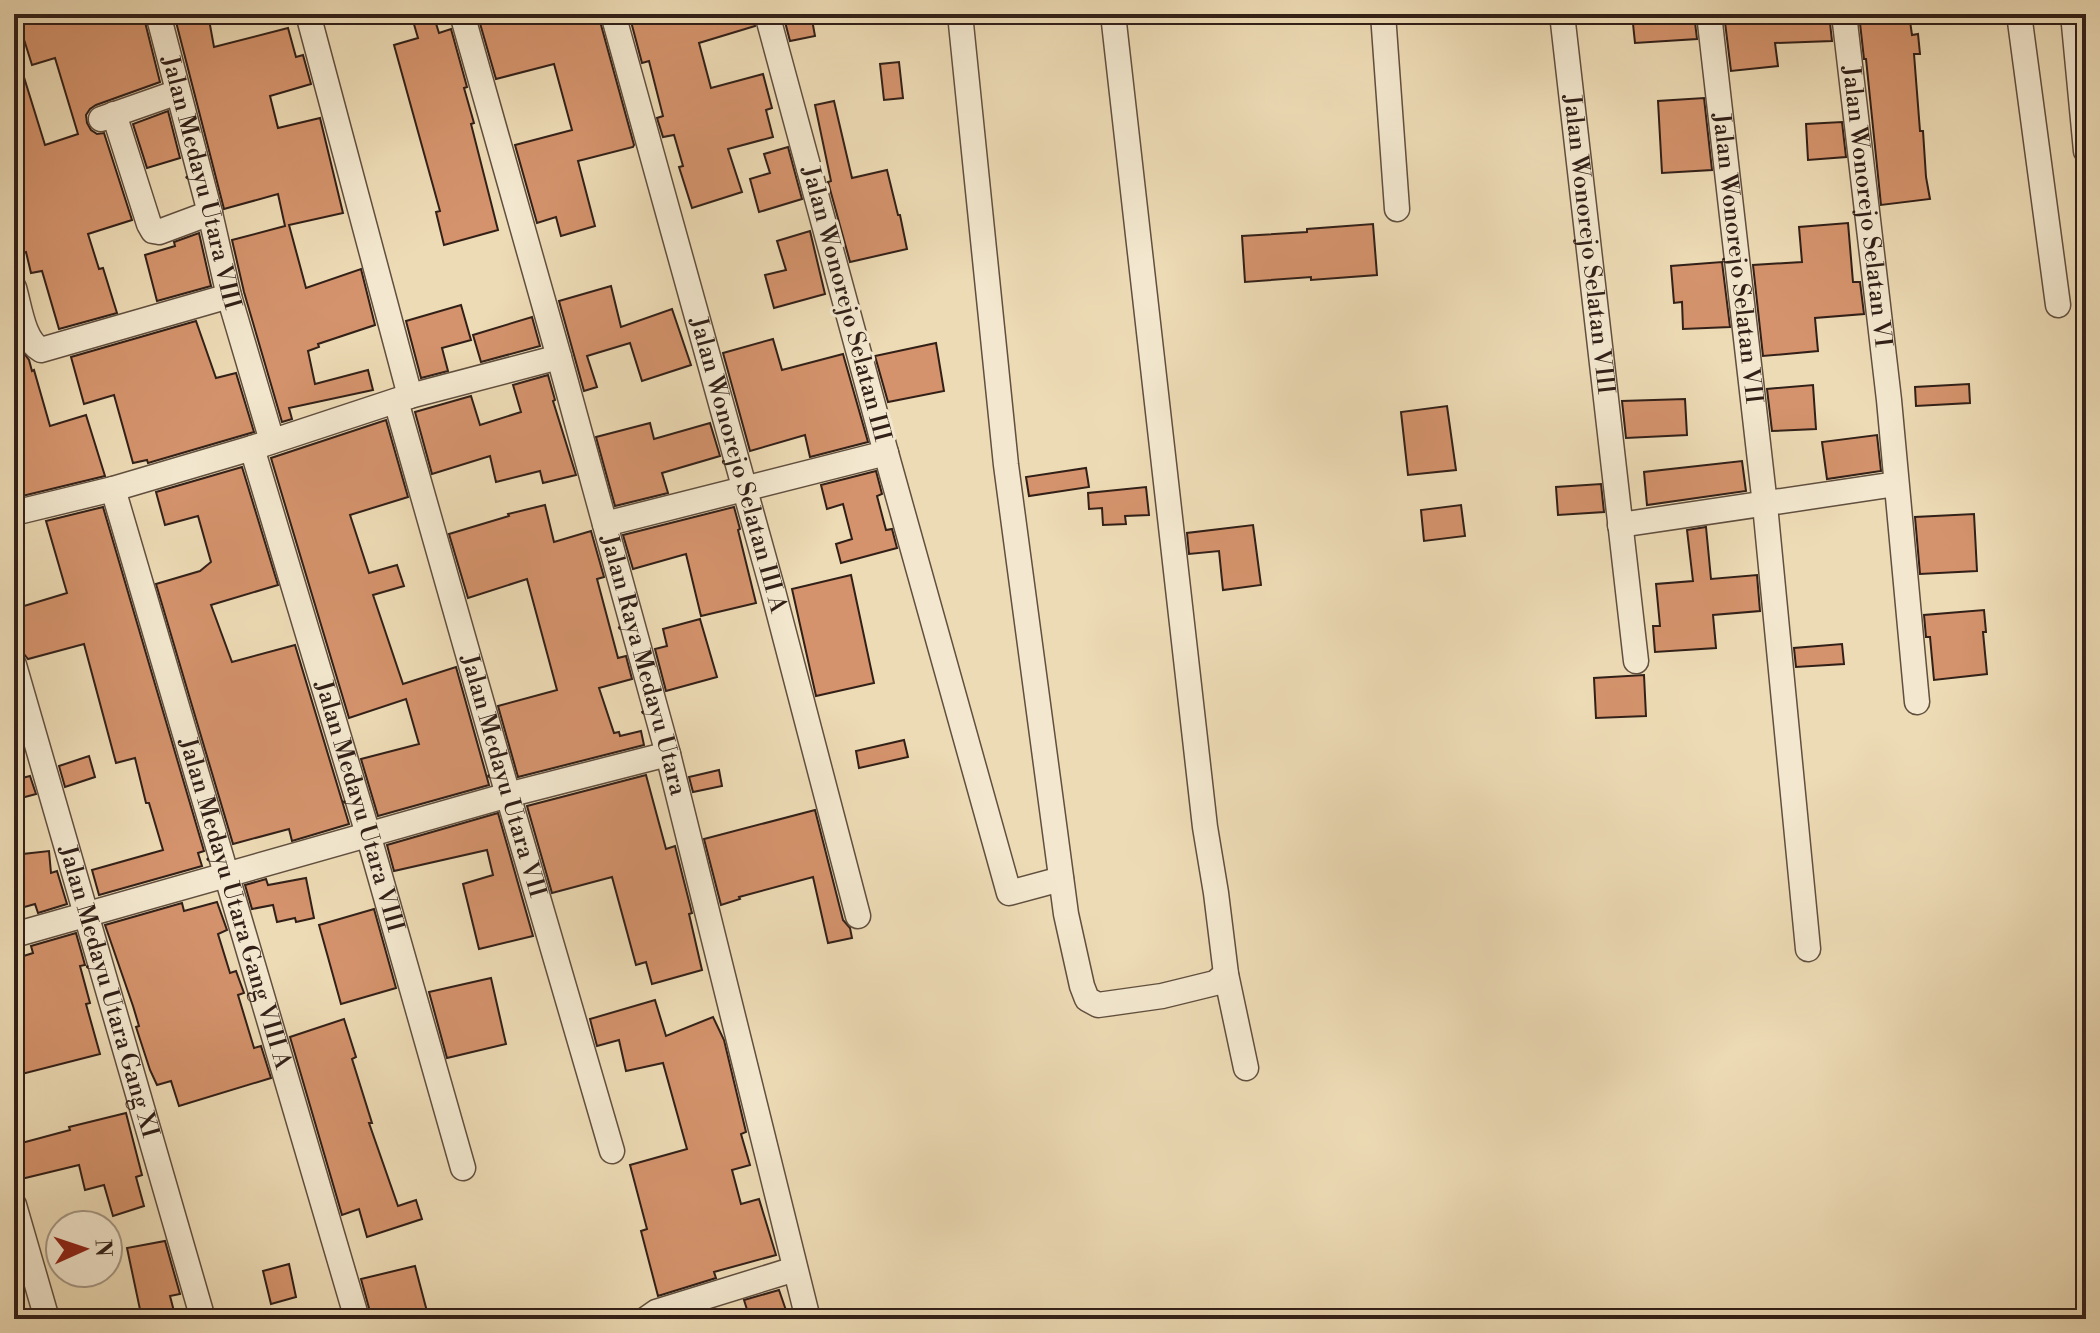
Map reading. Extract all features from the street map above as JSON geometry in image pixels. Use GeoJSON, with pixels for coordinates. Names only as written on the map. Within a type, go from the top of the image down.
{"type":"FeatureCollection","features":[{"type":"Feature","properties":{"kind":"street","name":"Jalan Medayu Utara VIII"},"geometry":{"type":"LineString","coordinates":[[158,14],[210,213],[262,444],[463,1168]]}},
{"type":"Feature","properties":{"kind":"street","name":"Jalan Medayu Utara VII"},"geometry":{"type":"LineString","coordinates":[[308,14],[403,398],[508,795],[612,1151]]}},
{"type":"Feature","properties":{"kind":"street","name":"Jalan Raya Medayu Utara"},"geometry":{"type":"LineString","coordinates":[[462,14],[668,754],[808,1319]]}},
{"type":"Feature","properties":{"kind":"street","name":"Jalan Wonorejo Selatan III A"},"geometry":{"type":"LineString","coordinates":[[613,14],[773,591],[858,916]]}},
{"type":"Feature","properties":{"kind":"street","name":"Jalan Wonorejo Selatan III"},"geometry":{"type":"LineString","coordinates":[[605,524],[886,453],[767,14]]}},
{"type":"Feature","properties":{"kind":"street"},"geometry":{"type":"LineString","coordinates":[[960,14],[1006,465],[1066,914],[1082,986],[1087,999],[1098,1005],[1194,989],[1215,983],[1226,974]]}},
{"type":"Feature","properties":{"kind":"street"},"geometry":{"type":"LineString","coordinates":[[1113,14],[1205,827],[1226,974],[1246,1068]]}},
{"type":"Feature","properties":{"kind":"street"},"geometry":{"type":"LineString","coordinates":[[1383,14],[1397,209]]}},
{"type":"Feature","properties":{"kind":"street","name":"Jalan Wonorejo Selatan VIII"},"geometry":{"type":"LineString","coordinates":[[1562,14],[1636,661]]}},
{"type":"Feature","properties":{"kind":"street","name":"Jalan Wonorejo Selatan VII"},"geometry":{"type":"LineString","coordinates":[[1709,14],[1765,505],[1808,949]]}},
{"type":"Feature","properties":{"kind":"street","name":"Jalan Wonorejo Selatan VI"},"geometry":{"type":"LineString","coordinates":[[1844,14],[1889,400],[1917,702]]}},
{"type":"Feature","properties":{"kind":"street"},"geometry":{"type":"LineString","coordinates":[[2019,14],[2058,305]]}},
{"type":"Feature","properties":{"kind":"street"},"geometry":{"type":"LineString","coordinates":[[2073,14],[2086,151]]}},
{"type":"Feature","properties":{"kind":"street"},"geometry":{"type":"LineString","coordinates":[[178,92],[107,117],[153,231],[159,232],[210,213]]}},
{"type":"Feature","properties":{"kind":"street"},"geometry":{"type":"LineString","coordinates":[[14,288],[29,338],[41,350],[229,296]]}},
{"type":"Feature","properties":{"kind":"street"},"geometry":{"type":"LineString","coordinates":[[14,513],[113,489],[403,398],[559,357]]}},
{"type":"Feature","properties":{"kind":"street"},"geometry":{"type":"LineString","coordinates":[[886,453],[1009,893],[1061,879]]}},
{"type":"Feature","properties":{"kind":"street"},"geometry":{"type":"LineString","coordinates":[[1620,525],[1896,484]]}},
{"type":"Feature","properties":{"kind":"street","name":"Jalan Medayu Utara Gang VIII A"},"geometry":{"type":"LineString","coordinates":[[113,489],[357,1319]]}},
{"type":"Feature","properties":{"kind":"street","name":"Jalan Medayu Utara Gang XI"},"geometry":{"type":"LineString","coordinates":[[14,665],[203,1319]]}},
{"type":"Feature","properties":{"kind":"street"},"geometry":{"type":"LineString","coordinates":[[14,935],[508,795],[668,754]]}},
{"type":"Feature","properties":{"kind":"street"},"geometry":{"type":"LineString","coordinates":[[14,1205],[47,1319]]}},
{"type":"Feature","properties":{"kind":"street"},"geometry":{"type":"LineString","coordinates":[[646,1319],[656,1312],[795,1269]]}},
{"type":"Feature","properties":{"kind":"building"},"geometry":{"type":"Polygon","coordinates":[[[16,14],[143,14],[160,82],[96,105],[86,115],[91,130],[97,134],[104,133],[132,220],[88,234],[117,313],[59,329],[42,271],[31,273],[26,252],[14,256],[14,59],[18,58],[45,145],[78,134],[55,58],[32,65],[16,14]]]}},
{"type":"Feature","properties":{"kind":"building"},"geometry":{"type":"Polygon","coordinates":[[[174,14],[208,14],[214,47],[288,28],[296,57],[303,55],[311,84],[270,96],[278,128],[320,118],[343,213],[289,225],[306,288],[361,269],[375,325],[318,344],[319,347],[308,351],[315,384],[368,370],[373,390],[289,408],[292,419],[282,422],[232,240],[285,226],[278,194],[224,209],[174,14]]]}},
{"type":"Feature","properties":{"kind":"building"},"geometry":{"type":"Polygon","coordinates":[[[411,14],[433,14],[439,33],[451,29],[498,230],[444,245],[436,212],[440,211],[394,45],[418,38],[411,14]]]}},
{"type":"Feature","properties":{"kind":"building"},"geometry":{"type":"Polygon","coordinates":[[[500,14],[598,14],[634,145],[578,161],[595,226],[561,236],[556,217],[537,223],[515,145],[572,130],[554,64],[496,79],[479,20],[500,14]]]}},
{"type":"Feature","properties":{"kind":"building"},"geometry":{"type":"Polygon","coordinates":[[[629,14],[752,14],[755,26],[699,43],[711,88],[763,74],[772,108],[766,110],[773,137],[728,149],[742,192],[692,208],[679,167],[683,166],[674,135],[663,137],[657,118],[663,116],[649,61],[642,63],[629,14]]]}},
{"type":"Feature","properties":{"kind":"building"},"geometry":{"type":"Polygon","coordinates":[[[811,14],[815,36],[790,41],[784,18],[811,14]]]}},
{"type":"Feature","properties":{"kind":"building"},"geometry":{"type":"Polygon","coordinates":[[[1632,14],[1694,14],[1697,39],[1635,43],[1632,14]]]}},
{"type":"Feature","properties":{"kind":"building"},"geometry":{"type":"Polygon","coordinates":[[[1724,14],[1829,14],[1832,41],[1775,43],[1778,66],[1731,71],[1724,14]]]}},
{"type":"Feature","properties":{"kind":"building"},"geometry":{"type":"Polygon","coordinates":[[[1859,14],[1909,14],[1912,35],[1918,34],[1920,54],[1914,54],[1920,131],[1923,131],[1930,199],[1881,205],[1859,14]]]}},
{"type":"Feature","properties":{"kind":"building"},"geometry":{"type":"Polygon","coordinates":[[[899,62],[903,98],[884,100],[880,64],[899,62]]]}},
{"type":"Feature","properties":{"kind":"building"},"geometry":{"type":"Polygon","coordinates":[[[1704,98],[1712,170],[1662,173],[1658,101],[1704,98]]]}},
{"type":"Feature","properties":{"kind":"building"},"geometry":{"type":"Polygon","coordinates":[[[834,101],[852,178],[887,170],[907,249],[850,262],[828,182],[831,181],[815,105],[834,101]]]}},
{"type":"Feature","properties":{"kind":"building"},"geometry":{"type":"Polygon","coordinates":[[[168,111],[180,158],[147,168],[133,124],[168,111]]]}},
{"type":"Feature","properties":{"kind":"building"},"geometry":{"type":"Polygon","coordinates":[[[1842,122],[1846,157],[1808,160],[1806,124],[1842,122]]]}},
{"type":"Feature","properties":{"kind":"building"},"geometry":{"type":"Polygon","coordinates":[[[788,147],[802,199],[759,212],[750,179],[770,173],[764,154],[788,147]]]}},
{"type":"Feature","properties":{"kind":"building"},"geometry":{"type":"Polygon","coordinates":[[[1848,223],[1853,282],[1860,282],[1864,314],[1815,318],[1818,351],[1763,356],[1753,265],[1802,262],[1799,227],[1848,223]]]}},
{"type":"Feature","properties":{"kind":"building"},"geometry":{"type":"Polygon","coordinates":[[[1373,224],[1377,275],[1245,282],[1242,236],[1373,224]]]}},
{"type":"Feature","properties":{"kind":"building"},"geometry":{"type":"Polygon","coordinates":[[[810,231],[825,294],[774,308],[765,275],[786,270],[777,241],[810,231]]]}},
{"type":"Feature","properties":{"kind":"building"},"geometry":{"type":"Polygon","coordinates":[[[199,233],[211,286],[157,301],[145,255],[175,246],[174,242],[199,233]]]}},
{"type":"Feature","properties":{"kind":"building"},"geometry":{"type":"Polygon","coordinates":[[[1722,262],[1730,327],[1683,329],[1682,302],[1674,303],[1671,266],[1722,262]]]}},
{"type":"Feature","properties":{"kind":"building"},"geometry":{"type":"Polygon","coordinates":[[[611,286],[621,327],[672,309],[691,365],[642,381],[630,343],[587,356],[597,387],[584,391],[559,301],[611,286]]]}},
{"type":"Feature","properties":{"kind":"building"},"geometry":{"type":"Polygon","coordinates":[[[461,305],[471,340],[442,348],[448,371],[421,378],[406,321],[461,305]]]}},
{"type":"Feature","properties":{"kind":"building"},"geometry":{"type":"Polygon","coordinates":[[[532,317],[540,346],[481,362],[473,335],[532,317]]]}},
{"type":"Feature","properties":{"kind":"building"},"geometry":{"type":"Polygon","coordinates":[[[196,321],[216,378],[236,373],[254,432],[148,463],[147,460],[133,463],[114,395],[84,404],[71,357],[196,321]]]}},
{"type":"Feature","properties":{"kind":"building"},"geometry":{"type":"Polygon","coordinates":[[[773,339],[782,370],[843,354],[868,442],[810,457],[805,435],[750,451],[723,353],[773,339]]]}},
{"type":"Feature","properties":{"kind":"building"},"geometry":{"type":"Polygon","coordinates":[[[14,340],[34,370],[50,426],[86,415],[105,476],[14,498],[14,340]]]}},
{"type":"Feature","properties":{"kind":"building"},"geometry":{"type":"Polygon","coordinates":[[[936,343],[944,391],[888,402],[875,356],[936,343]]]}},
{"type":"Feature","properties":{"kind":"building"},"geometry":{"type":"Polygon","coordinates":[[[548,375],[576,475],[543,483],[540,471],[496,482],[490,456],[432,474],[415,412],[471,396],[480,425],[521,412],[513,385],[548,375]]]}},
{"type":"Feature","properties":{"kind":"building"},"geometry":{"type":"Polygon","coordinates":[[[1969,384],[1970,403],[1916,406],[1915,387],[1969,384]]]}},
{"type":"Feature","properties":{"kind":"building"},"geometry":{"type":"Polygon","coordinates":[[[1813,385],[1816,429],[1772,431],[1767,389],[1813,385]]]}},
{"type":"Feature","properties":{"kind":"building"},"geometry":{"type":"Polygon","coordinates":[[[1685,399],[1687,435],[1626,438],[1622,401],[1685,399]]]}},
{"type":"Feature","properties":{"kind":"building"},"geometry":{"type":"Polygon","coordinates":[[[1447,406],[1456,470],[1408,475],[1401,412],[1447,406]]]}},
{"type":"Feature","properties":{"kind":"building"},"geometry":{"type":"Polygon","coordinates":[[[386,420],[408,497],[350,515],[369,573],[397,565],[404,586],[373,595],[403,684],[456,667],[489,785],[378,816],[361,759],[419,744],[406,699],[349,718],[271,458],[386,420]]]}},
{"type":"Feature","properties":{"kind":"building"},"geometry":{"type":"Polygon","coordinates":[[[650,423],[654,439],[710,423],[720,456],[662,473],[668,493],[615,506],[596,437],[650,423]]]}},
{"type":"Feature","properties":{"kind":"building"},"geometry":{"type":"Polygon","coordinates":[[[1877,435],[1881,471],[1827,479],[1822,442],[1877,435]]]}},
{"type":"Feature","properties":{"kind":"building"},"geometry":{"type":"Polygon","coordinates":[[[1742,461],[1746,491],[1647,505],[1644,472],[1742,461]]]}},
{"type":"Feature","properties":{"kind":"building"},"geometry":{"type":"Polygon","coordinates":[[[242,467],[278,585],[211,605],[232,662],[295,645],[349,824],[292,841],[289,829],[233,844],[156,584],[200,571],[211,562],[198,516],[165,525],[156,492],[242,467]]]}},
{"type":"Feature","properties":{"kind":"building"},"geometry":{"type":"Polygon","coordinates":[[[1086,468],[1089,487],[1029,496],[1026,477],[1086,468]]]}},
{"type":"Feature","properties":{"kind":"building"},"geometry":{"type":"Polygon","coordinates":[[[876,471],[882,494],[877,496],[886,530],[892,529],[897,548],[841,563],[836,544],[852,539],[843,504],[827,509],[821,485],[876,471]]]}},
{"type":"Feature","properties":{"kind":"building"},"geometry":{"type":"Polygon","coordinates":[[[1601,484],[1604,512],[1558,515],[1556,487],[1601,484]]]}},
{"type":"Feature","properties":{"kind":"building"},"geometry":{"type":"Polygon","coordinates":[[[1146,487],[1149,515],[1125,516],[1126,524],[1103,525],[1102,508],[1089,509],[1088,493],[1146,487]]]}},
{"type":"Feature","properties":{"kind":"building"},"geometry":{"type":"Polygon","coordinates":[[[545,505],[554,542],[591,531],[604,577],[597,579],[618,658],[626,656],[632,679],[599,688],[614,733],[619,732],[620,736],[641,731],[644,745],[518,777],[498,706],[557,690],[527,579],[468,598],[449,534],[545,505]]]}},
{"type":"Feature","properties":{"kind":"building"},"geometry":{"type":"Polygon","coordinates":[[[1461,505],[1465,536],[1424,541],[1421,510],[1461,505]]]}},
{"type":"Feature","properties":{"kind":"building"},"geometry":{"type":"Polygon","coordinates":[[[103,507],[204,851],[198,853],[202,866],[99,895],[92,870],[163,850],[149,803],[146,803],[135,758],[116,763],[84,644],[28,659],[16,650],[14,609],[67,593],[46,521],[103,507]]]}},
{"type":"Feature","properties":{"kind":"building"},"geometry":{"type":"Polygon","coordinates":[[[734,507],[756,603],[701,616],[686,554],[633,569],[623,535],[734,507]]]}},
{"type":"Feature","properties":{"kind":"building"},"geometry":{"type":"Polygon","coordinates":[[[1974,514],[1977,571],[1920,574],[1915,517],[1974,514]]]}},
{"type":"Feature","properties":{"kind":"building"},"geometry":{"type":"Polygon","coordinates":[[[1253,525],[1261,585],[1223,590],[1219,551],[1189,554],[1187,533],[1253,525]]]}},
{"type":"Feature","properties":{"kind":"building"},"geometry":{"type":"Polygon","coordinates":[[[1706,527],[1711,579],[1757,575],[1760,611],[1713,615],[1716,648],[1655,652],[1653,626],[1660,626],[1656,584],[1693,581],[1687,530],[1706,527]]]}},
{"type":"Feature","properties":{"kind":"building"},"geometry":{"type":"Polygon","coordinates":[[[851,575],[874,683],[816,696],[792,589],[851,575]]]}},
{"type":"Feature","properties":{"kind":"building"},"geometry":{"type":"Polygon","coordinates":[[[1984,610],[1987,674],[1934,680],[1930,637],[1926,637],[1924,615],[1984,610]]]}},
{"type":"Feature","properties":{"kind":"building"},"geometry":{"type":"Polygon","coordinates":[[[700,619],[717,677],[666,691],[655,649],[667,646],[663,629],[700,619]]]}},
{"type":"Feature","properties":{"kind":"building"},"geometry":{"type":"Polygon","coordinates":[[[1842,644],[1844,664],[1796,667],[1794,648],[1842,644]]]}},
{"type":"Feature","properties":{"kind":"building"},"geometry":{"type":"Polygon","coordinates":[[[1644,675],[1646,716],[1596,718],[1594,678],[1644,675]]]}},
{"type":"Feature","properties":{"kind":"building"},"geometry":{"type":"Polygon","coordinates":[[[904,740],[908,757],[859,768],[856,751],[904,740]]]}},
{"type":"Feature","properties":{"kind":"building"},"geometry":{"type":"Polygon","coordinates":[[[89,756],[95,777],[65,787],[59,766],[89,756]]]}},
{"type":"Feature","properties":{"kind":"building"},"geometry":{"type":"Polygon","coordinates":[[[719,770],[722,786],[693,792],[689,777],[719,770]]]}},
{"type":"Feature","properties":{"kind":"building"},"geometry":{"type":"Polygon","coordinates":[[[646,775],[666,849],[675,846],[702,970],[652,984],[646,962],[636,965],[612,877],[552,893],[527,806],[646,775]]]}},
{"type":"Feature","properties":{"kind":"building"},"geometry":{"type":"Polygon","coordinates":[[[30,776],[36,794],[14,800],[14,780],[30,776]]]}},
{"type":"Feature","properties":{"kind":"building"},"geometry":{"type":"Polygon","coordinates":[[[815,810],[843,920],[850,928],[852,938],[828,943],[813,877],[739,897],[721,905],[704,839],[815,810]]]}},
{"type":"Feature","properties":{"kind":"building"},"geometry":{"type":"Polygon","coordinates":[[[498,813],[533,936],[479,949],[463,884],[493,875],[487,850],[394,871],[387,845],[498,813]]]}},
{"type":"Feature","properties":{"kind":"building"},"geometry":{"type":"Polygon","coordinates":[[[49,851],[51,873],[57,871],[67,904],[38,913],[35,904],[14,910],[14,855],[49,851]]]}},
{"type":"Feature","properties":{"kind":"building"},"geometry":{"type":"Polygon","coordinates":[[[306,878],[314,918],[277,922],[273,905],[252,909],[245,885],[266,879],[268,885],[306,878]]]}},
{"type":"Feature","properties":{"kind":"building"},"geometry":{"type":"Polygon","coordinates":[[[217,902],[227,930],[218,934],[230,973],[236,971],[244,993],[238,995],[254,1048],[261,1046],[271,1078],[179,1106],[171,1081],[157,1085],[150,1070],[136,1027],[139,1026],[133,1006],[105,925],[182,903],[184,911],[217,902]]]}},
{"type":"Feature","properties":{"kind":"building"},"geometry":{"type":"Polygon","coordinates":[[[374,909],[396,988],[341,1004],[319,925],[374,909]]]}},
{"type":"Feature","properties":{"kind":"building"},"geometry":{"type":"Polygon","coordinates":[[[76,933],[85,965],[80,966],[90,1003],[86,1004],[100,1054],[14,1076],[14,959],[33,953],[31,946],[76,933]]]}},
{"type":"Feature","properties":{"kind":"building"},"geometry":{"type":"Polygon","coordinates":[[[491,978],[506,1044],[447,1058],[429,992],[491,978]]]}},
{"type":"Feature","properties":{"kind":"building"},"geometry":{"type":"Polygon","coordinates":[[[655,1000],[666,1036],[713,1017],[724,1040],[746,1132],[741,1134],[750,1165],[732,1170],[741,1204],[759,1199],[776,1255],[714,1272],[716,1278],[658,1296],[641,1231],[647,1229],[630,1165],[687,1149],[663,1063],[626,1071],[619,1040],[597,1046],[590,1019],[655,1000]]]}},
{"type":"Feature","properties":{"kind":"building"},"geometry":{"type":"Polygon","coordinates":[[[344,1019],[356,1057],[352,1059],[372,1123],[369,1123],[398,1206],[416,1200],[422,1219],[367,1237],[359,1209],[342,1215],[290,1037],[344,1019]]]}},
{"type":"Feature","properties":{"kind":"building"},"geometry":{"type":"Polygon","coordinates":[[[126,1113],[142,1175],[136,1177],[144,1206],[124,1212],[124,1209],[111,1209],[104,1185],[85,1190],[79,1165],[17,1180],[14,1145],[70,1130],[69,1127],[126,1113]]]}},
{"type":"Feature","properties":{"kind":"building"},"geometry":{"type":"Polygon","coordinates":[[[165,1241],[180,1294],[170,1296],[176,1319],[142,1319],[127,1248],[165,1241]]]}},
{"type":"Feature","properties":{"kind":"building"},"geometry":{"type":"Polygon","coordinates":[[[289,1264],[296,1297],[271,1304],[263,1271],[289,1264]]]}},
{"type":"Feature","properties":{"kind":"building"},"geometry":{"type":"Polygon","coordinates":[[[415,1266],[429,1319],[372,1319],[361,1279],[415,1266]]]}},
{"type":"Feature","properties":{"kind":"building"},"geometry":{"type":"Polygon","coordinates":[[[779,1290],[789,1319],[750,1319],[744,1300],[779,1290]]]}}]}
